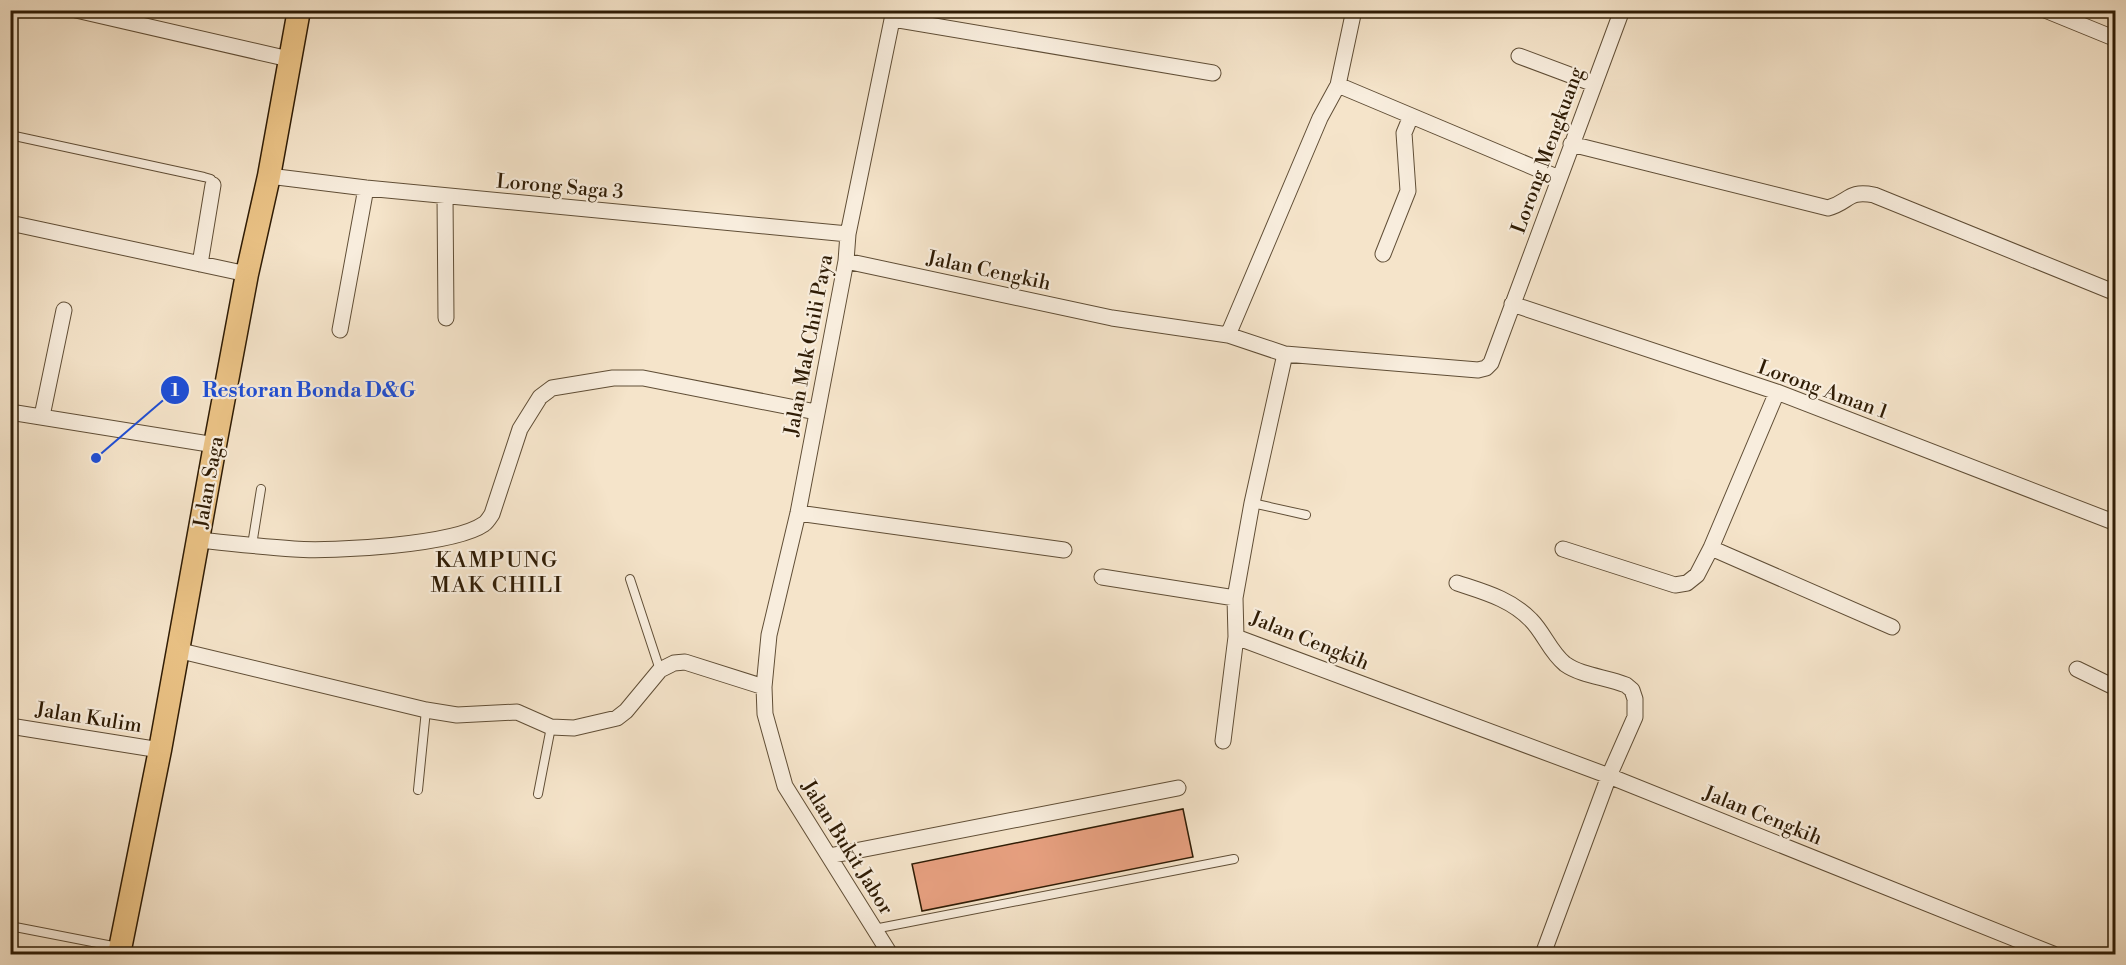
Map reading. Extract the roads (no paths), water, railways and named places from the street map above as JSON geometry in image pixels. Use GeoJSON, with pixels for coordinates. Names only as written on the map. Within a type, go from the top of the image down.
{"type":"FeatureCollection","features":[{"type":"Feature","properties":{"kind":"main road","name":"Jalan Saga"},"geometry":{"type":"LineString","coordinates":[[119,951],[160,750],[247,274],[269,176],[299,10]]}},
{"type":"Feature","properties":{"kind":"street"},"geometry":{"type":"LineString","coordinates":[[76,10],[289,59]]}},
{"type":"Feature","properties":{"kind":"street"},"geometry":{"type":"LineString","coordinates":[[1228,335],[1320,118],[1338,85],[1354,10]]}},
{"type":"Feature","properties":{"kind":"street","name":"Lorong Mengkuang"},"geometry":{"type":"LineString","coordinates":[[1285,354],[1478,370],[1486,368],[1491,363],[1622,10]]}},
{"type":"Feature","properties":{"kind":"street"},"geometry":{"type":"LineString","coordinates":[[2045,10],[2115,39]]}},
{"type":"Feature","properties":{"kind":"street"},"geometry":{"type":"LineString","coordinates":[[894,15],[1214,73]]}},
{"type":"Feature","properties":{"kind":"street","name":"Jalan Mak Chili Paya"},"geometry":{"type":"LineString","coordinates":[[764,687],[769,635],[798,513],[846,261],[848,234],[894,15]]}},
{"type":"Feature","properties":{"kind":"street"},"geometry":{"type":"LineString","coordinates":[[1520,56],[1594,84]]}},
{"type":"Feature","properties":{"kind":"street"},"geometry":{"type":"LineString","coordinates":[[1338,85],[1559,178]]}},
{"type":"Feature","properties":{"kind":"street"},"geometry":{"type":"LineString","coordinates":[[1383,254],[1408,191],[1404,133],[1411,116]]}},
{"type":"Feature","properties":{"kind":"street"},"geometry":{"type":"LineString","coordinates":[[1571,144],[1828,208],[1839,205],[1852,194],[1860,192],[1874,195],[2115,293]]}},
{"type":"Feature","properties":{"kind":"street","name":"Lorong Saga 3"},"geometry":{"type":"LineString","coordinates":[[269,176],[445,196],[848,234]]}},
{"type":"Feature","properties":{"kind":"street"},"geometry":{"type":"LineString","coordinates":[[200,264],[213,185]]}},
{"type":"Feature","properties":{"kind":"street"},"geometry":{"type":"LineString","coordinates":[[340,330],[366,188]]}},
{"type":"Feature","properties":{"kind":"street"},"geometry":{"type":"LineString","coordinates":[[445,196],[446,318]]}},
{"type":"Feature","properties":{"kind":"street"},"geometry":{"type":"LineString","coordinates":[[10,223],[247,274]]}},
{"type":"Feature","properties":{"kind":"street","name":"Jalan Cengkih"},"geometry":{"type":"LineString","coordinates":[[846,261],[1112,318],[1228,335],[1285,354],[1252,503],[1235,598],[1236,637],[1609,776],[2052,954]]}},
{"type":"Feature","properties":{"kind":"street","name":"Lorong Aman 1"},"geometry":{"type":"LineString","coordinates":[[1512,304],[1777,392],[2115,523]]}},
{"type":"Feature","properties":{"kind":"street"},"geometry":{"type":"LineString","coordinates":[[42,416],[64,310]]}},
{"type":"Feature","properties":{"kind":"street"},"geometry":{"type":"LineString","coordinates":[[198,540],[296,550],[396,546],[457,535],[485,524],[492,514],[520,429],[540,397],[552,388],[613,378],[643,378],[816,412]]}},
{"type":"Feature","properties":{"kind":"street"},"geometry":{"type":"LineString","coordinates":[[1563,549],[1675,585],[1693,580],[1711,548],[1777,392]]}},
{"type":"Feature","properties":{"kind":"street"},"geometry":{"type":"LineString","coordinates":[[10,412],[215,445]]}},
{"type":"Feature","properties":{"kind":"street"},"geometry":{"type":"LineString","coordinates":[[798,513],[1064,550]]}},
{"type":"Feature","properties":{"kind":"street"},"geometry":{"type":"LineString","coordinates":[[1711,548],[1892,627]]}},
{"type":"Feature","properties":{"kind":"street"},"geometry":{"type":"LineString","coordinates":[[1102,578],[1235,598]]}},
{"type":"Feature","properties":{"kind":"street"},"geometry":{"type":"LineString","coordinates":[[1457,583],[1501,598],[1519,610],[1533,621],[1557,656],[1574,669],[1613,680],[1632,690],[1636,708],[1635,717],[1609,776],[1543,954]]}},
{"type":"Feature","properties":{"kind":"street"},"geometry":{"type":"LineString","coordinates":[[1223,741],[1236,637]]}},
{"type":"Feature","properties":{"kind":"street"},"geometry":{"type":"LineString","coordinates":[[177,650],[426,710],[457,715],[517,712],[551,728],[574,728],[617,718],[626,711],[660,670],[674,663],[685,662],[764,687]]}},
{"type":"Feature","properties":{"kind":"street"},"geometry":{"type":"LineString","coordinates":[[2077,669],[2115,688]]}},
{"type":"Feature","properties":{"kind":"street","name":"Jalan Bukit Jabor"},"geometry":{"type":"LineString","coordinates":[[764,687],[765,714],[785,786],[890,954]]}},
{"type":"Feature","properties":{"kind":"street","name":"Jalan Kulim"},"geometry":{"type":"LineString","coordinates":[[10,726],[160,750]]}},
{"type":"Feature","properties":{"kind":"street"},"geometry":{"type":"LineString","coordinates":[[829,856],[1178,788]]}},
{"type":"Feature","properties":{"kind":"lane"},"geometry":{"type":"LineString","coordinates":[[10,135],[204,177],[211,179],[213,185]]}},
{"type":"Feature","properties":{"kind":"lane"},"geometry":{"type":"LineString","coordinates":[[252,545],[261,489]]}},
{"type":"Feature","properties":{"kind":"lane"},"geometry":{"type":"LineString","coordinates":[[1252,503],[1306,515]]}},
{"type":"Feature","properties":{"kind":"lane"},"geometry":{"type":"LineString","coordinates":[[630,579],[660,670]]}},
{"type":"Feature","properties":{"kind":"lane"},"geometry":{"type":"LineString","coordinates":[[418,790],[426,710]]}},
{"type":"Feature","properties":{"kind":"lane"},"geometry":{"type":"LineString","coordinates":[[538,794],[551,728]]}},
{"type":"Feature","properties":{"kind":"lane"},"geometry":{"type":"LineString","coordinates":[[874,929],[1234,859]]}},
{"type":"Feature","properties":{"kind":"lane"},"geometry":{"type":"LineString","coordinates":[[10,926],[119,951]]}},
{"type":"Feature","properties":{"kind":"place","name":"Restoran Bonda D&G"},"geometry":{"type":"Point","coordinates":[96,458]}},
{"type":"Feature","properties":{"kind":"district","name":"KAMPUNG MAK CHILI"},"geometry":{"type":"Point","coordinates":[497,572]}}]}
